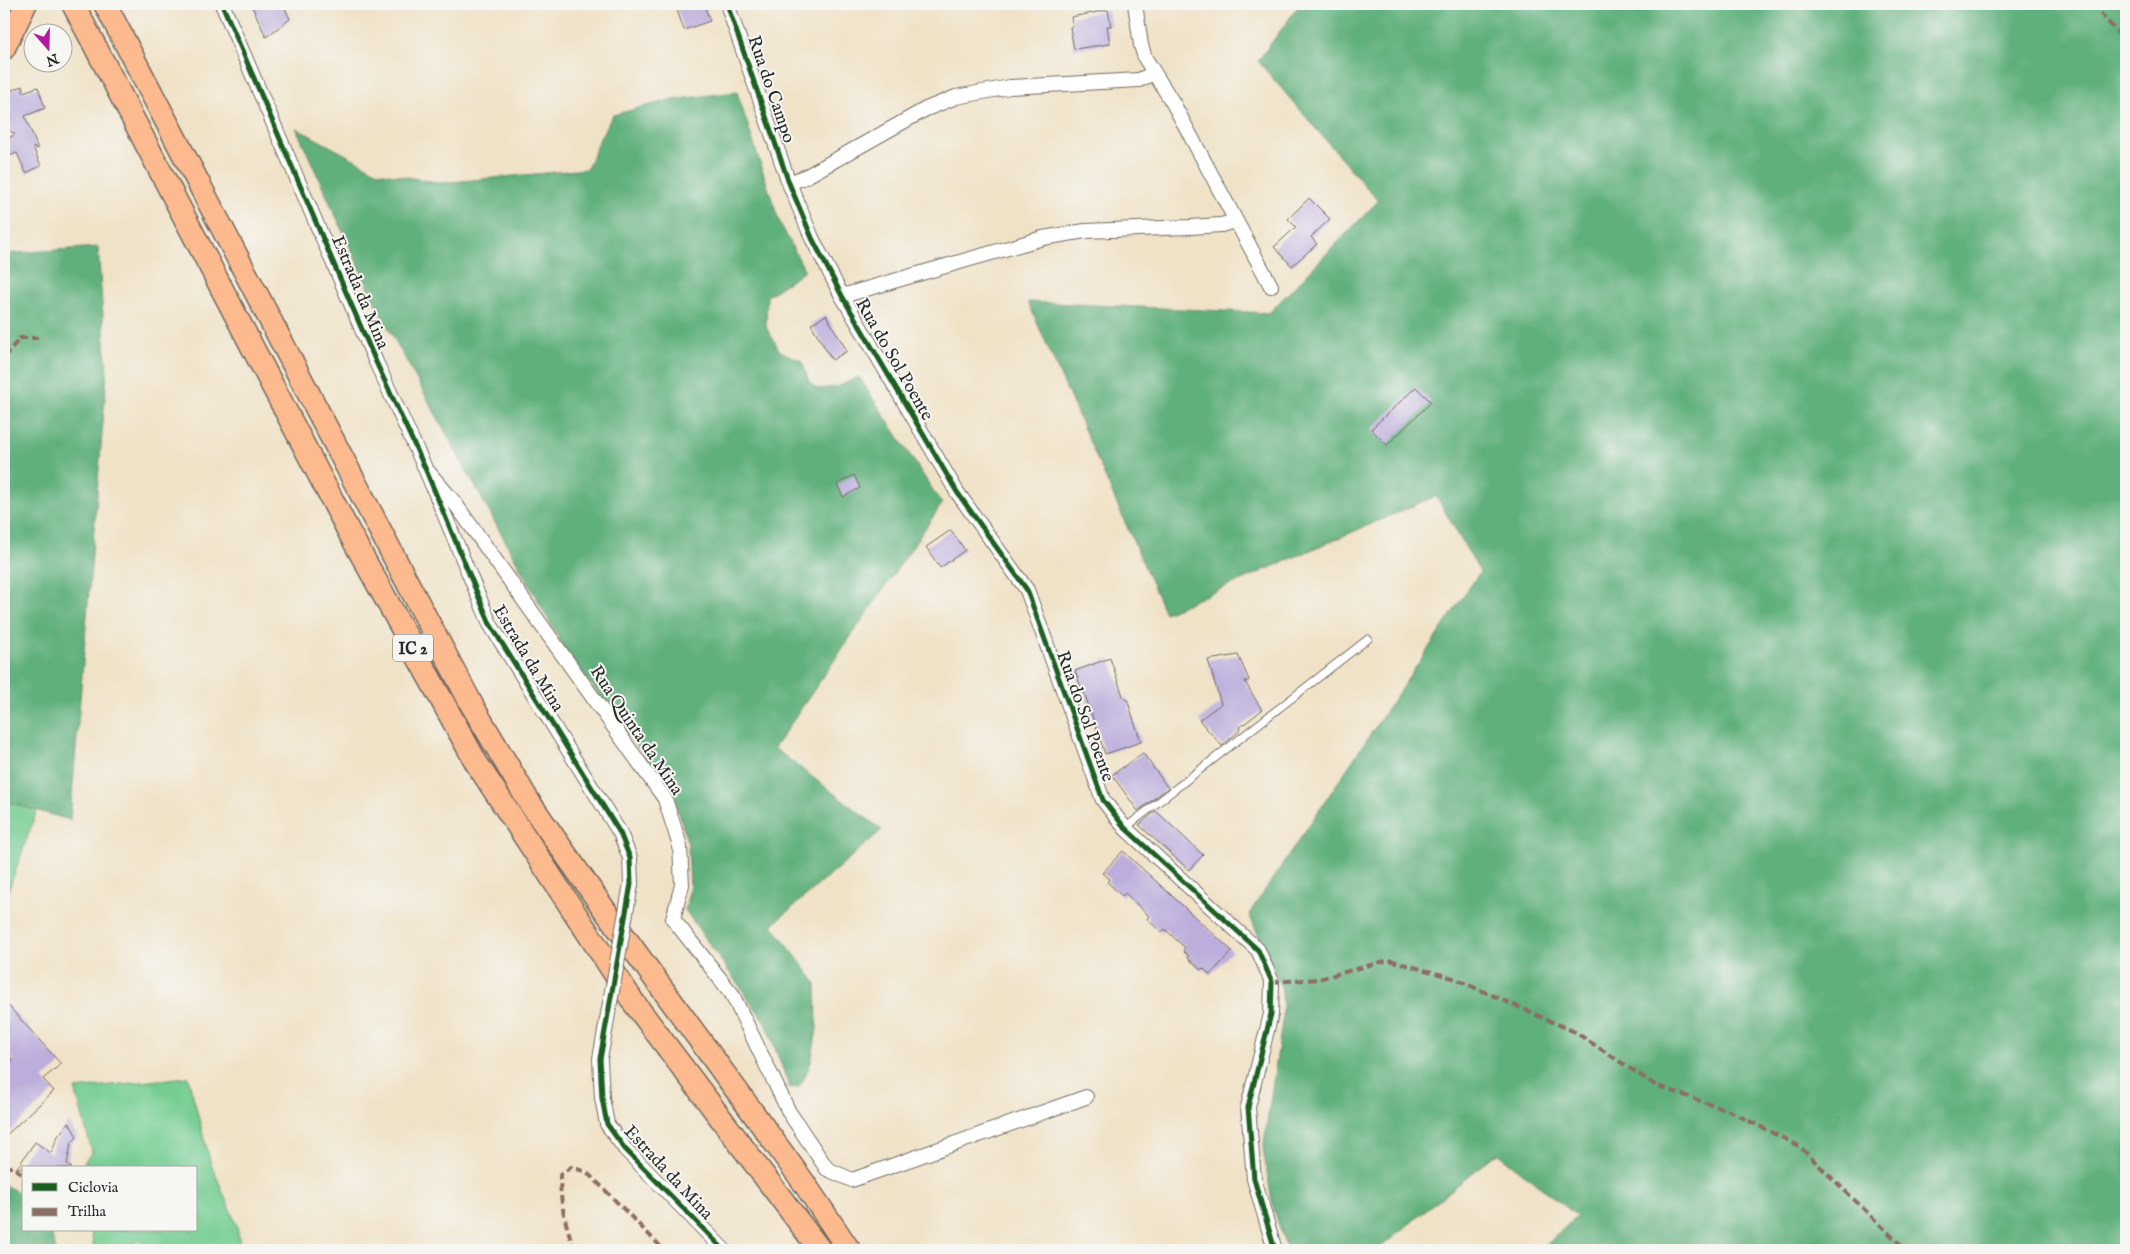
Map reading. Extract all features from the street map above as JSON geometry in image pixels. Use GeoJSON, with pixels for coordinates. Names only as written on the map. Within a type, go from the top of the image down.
{"type":"FeatureCollection","features":[{"type":"Feature","properties":{"kind":"highway","name":"IC 2"},"geometry":{"type":"LineString","coordinates":[[73,4],[350,534],[477,764],[634,1003],[820,1250]]}},
{"type":"Feature","properties":{"kind":"highway","name":"IC 2"},"geometry":{"type":"LineString","coordinates":[[105,4],[405,578],[474,707],[529,802],[609,917],[802,1180],[849,1250]]}},
{"type":"Feature","properties":{"kind":"main road"},"geometry":{"type":"LineString","coordinates":[[6,43],[26,4]]}},
{"type":"Feature","properties":{"kind":"street","name":"Estrada da Mina"},"geometry":{"type":"LineString","coordinates":[[222,4],[376,362],[425,468],[490,624],[620,833],[630,858],[631,884],[600,1059],[602,1098],[607,1124],[625,1149],[724,1250]]}},
{"type":"Feature","properties":{"kind":"street","name":"Rua do Campo"},"geometry":{"type":"LineString","coordinates":[[727,4],[789,183]]}},
{"type":"Feature","properties":{"kind":"street"},"geometry":{"type":"LineString","coordinates":[[1135,4],[1141,45],[1145,58],[1173,103],[1271,286]]}},
{"type":"Feature","properties":{"kind":"street"},"geometry":{"type":"LineString","coordinates":[[789,183],[805,177],[926,109],[956,97],[1010,87],[1139,80],[1154,73]]}},
{"type":"Feature","properties":{"kind":"street","name":"Rua do Sol Poente"},"geometry":{"type":"LineString","coordinates":[[789,183],[812,238],[842,296],[957,492],[1027,590],[1103,800],[1125,828],[1258,950],[1272,982],[1271,1014],[1248,1107],[1254,1179],[1275,1250]]}},
{"type":"Feature","properties":{"kind":"street"},"geometry":{"type":"LineString","coordinates":[[842,296],[1043,238],[1085,231],[1198,227],[1221,225],[1236,221]]}},
{"type":"Feature","properties":{"kind":"street","name":"Rua Quinta da Mina"},"geometry":{"type":"LineString","coordinates":[[425,468],[454,502],[665,799],[680,846],[682,885],[673,919],[732,994],[790,1112],[827,1168],[852,1180],[1086,1097]]}},
{"type":"Feature","properties":{"kind":"lane"},"geometry":{"type":"LineString","coordinates":[[1125,828],[1368,639]]}},
{"type":"Feature","properties":{"kind":"green space"},"geometry":{"type":"Polygon","coordinates":[[[1300,4],[2126,4],[2126,1250],[1541,1250],[1577,1216],[1497,1153],[1377,1250],[1287,1250],[1273,1206],[1263,1150],[1283,1016],[1282,989],[1249,914],[1480,572],[1436,496],[1165,613],[1028,302],[1269,313],[1378,201],[1258,61],[1300,4]]]}},
{"type":"Feature","properties":{"kind":"green space"},"geometry":{"type":"Polygon","coordinates":[[[737,92],[779,221],[805,271],[767,296],[766,327],[780,351],[802,361],[809,382],[817,389],[837,387],[859,377],[942,504],[774,748],[882,830],[772,925],[816,983],[817,1029],[811,1062],[803,1081],[798,1087],[790,1088],[765,1022],[685,910],[690,887],[688,845],[679,813],[664,782],[565,650],[378,309],[296,128],[378,172],[441,183],[587,169],[601,136],[613,115],[669,100],[737,92]]]}},
{"type":"Feature","properties":{"kind":"green space"},"geometry":{"type":"Polygon","coordinates":[[[98,247],[107,373],[70,820],[4,801],[4,368],[7,363],[4,336],[4,254],[98,247]]]}},
{"type":"Feature","properties":{"kind":"green space"},"geometry":{"type":"Polygon","coordinates":[[[4,801],[37,810],[4,903],[4,801]]]}},
{"type":"Feature","properties":{"kind":"green space"},"geometry":{"type":"Polygon","coordinates":[[[188,1077],[210,1161],[237,1226],[241,1250],[145,1250],[140,1241],[112,1250],[94,1250],[91,1232],[198,1232],[198,1166],[82,1166],[92,1152],[75,1089],[188,1077]]]}},
{"type":"Feature","properties":{"kind":"green space"},"geometry":{"type":"Polygon","coordinates":[[[4,1185],[22,1194],[22,1232],[51,1232],[56,1250],[4,1250],[4,1185]]]}},
{"type":"Feature","properties":{"kind":"building"},"geometry":{"type":"Polygon","coordinates":[[[251,4],[283,4],[290,19],[266,37],[251,4]]]}},
{"type":"Feature","properties":{"kind":"building"},"geometry":{"type":"Polygon","coordinates":[[[675,4],[704,4],[710,21],[684,30],[675,4]]]}},
{"type":"Feature","properties":{"kind":"building"},"geometry":{"type":"Polygon","coordinates":[[[1108,10],[1111,26],[1107,26],[1110,44],[1074,49],[1070,27],[1073,27],[1071,17],[1108,10]]]}},
{"type":"Feature","properties":{"kind":"building"},"geometry":{"type":"Polygon","coordinates":[[[23,86],[23,92],[38,87],[45,108],[25,116],[38,149],[33,147],[41,166],[26,173],[17,153],[4,158],[4,142],[15,134],[4,127],[4,93],[23,86]]]}},
{"type":"Feature","properties":{"kind":"building"},"geometry":{"type":"Polygon","coordinates":[[[1309,198],[1330,219],[1311,237],[1317,244],[1292,266],[1274,247],[1296,227],[1288,219],[1309,198]]]}},
{"type":"Feature","properties":{"kind":"building"},"geometry":{"type":"Polygon","coordinates":[[[826,315],[847,351],[832,360],[811,324],[826,315]]]}},
{"type":"Feature","properties":{"kind":"building"},"geometry":{"type":"Polygon","coordinates":[[[1416,387],[1431,402],[1387,445],[1371,429],[1416,387]]]}},
{"type":"Feature","properties":{"kind":"building"},"geometry":{"type":"Polygon","coordinates":[[[854,475],[860,488],[843,497],[837,484],[854,475]]]}},
{"type":"Feature","properties":{"kind":"building"},"geometry":{"type":"Polygon","coordinates":[[[951,530],[965,550],[940,568],[926,547],[951,530]]]}},
{"type":"Feature","properties":{"kind":"building"},"geometry":{"type":"Polygon","coordinates":[[[1238,655],[1249,680],[1245,682],[1262,710],[1239,728],[1240,730],[1222,746],[1199,720],[1221,704],[1208,660],[1238,655]]]}},
{"type":"Feature","properties":{"kind":"building"},"geometry":{"type":"Polygon","coordinates":[[[1110,658],[1124,699],[1127,699],[1141,742],[1105,754],[1075,671],[1110,658]]]}},
{"type":"Feature","properties":{"kind":"building"},"geometry":{"type":"Polygon","coordinates":[[[1143,753],[1168,788],[1138,811],[1112,775],[1143,753]]]}},
{"type":"Feature","properties":{"kind":"building"},"geometry":{"type":"Polygon","coordinates":[[[1156,811],[1203,855],[1189,870],[1139,825],[1156,811]]]}},
{"type":"Feature","properties":{"kind":"building"},"geometry":{"type":"Polygon","coordinates":[[[1123,851],[1232,951],[1210,975],[1203,968],[1201,970],[1187,957],[1189,956],[1183,951],[1185,948],[1165,929],[1162,933],[1147,919],[1149,916],[1125,893],[1122,896],[1107,882],[1110,879],[1102,873],[1123,851]]]}},
{"type":"Feature","properties":{"kind":"building"},"geometry":{"type":"Polygon","coordinates":[[[4,1001],[61,1064],[43,1079],[54,1091],[4,1137],[4,1068],[13,1060],[4,1050],[4,1001]]]}},
{"type":"Feature","properties":{"kind":"building"},"geometry":{"type":"Polygon","coordinates":[[[69,1122],[77,1137],[71,1144],[67,1164],[70,1166],[22,1166],[22,1168],[17,1168],[35,1142],[51,1153],[58,1136],[69,1122]]]}},
{"type":"Feature","properties":{"kind":"marked path"},"geometry":{"type":"LineString","coordinates":[[2092,4],[2126,42]]}},
{"type":"Feature","properties":{"kind":"marked path"},"geometry":{"type":"LineString","coordinates":[[4,357],[20,338],[38,338]]}},
{"type":"Feature","properties":{"kind":"marked path"},"geometry":{"type":"LineString","coordinates":[[1272,982],[1319,979],[1389,960],[1453,978],[1575,1032],[1655,1085],[1729,1111],[1799,1146],[1906,1250]]}},
{"type":"Feature","properties":{"kind":"marked path"},"geometry":{"type":"LineString","coordinates":[[4,1167],[13,1167],[22,1174]]}},
{"type":"Feature","properties":{"kind":"marked path"},"geometry":{"type":"LineString","coordinates":[[575,1250],[568,1232],[560,1185],[560,1175],[571,1167],[586,1172],[664,1250]]}},
{"type":"Feature","properties":{"kind":"cycle path"},"geometry":{"type":"LineString","coordinates":[[222,4],[376,362],[425,468],[490,624],[620,833],[630,858],[631,884],[600,1059],[602,1098],[607,1124],[625,1149],[724,1250]]}},
{"type":"Feature","properties":{"kind":"cycle path"},"geometry":{"type":"LineString","coordinates":[[727,4],[789,183],[812,238],[842,296],[957,492],[1027,590],[1103,800],[1125,828],[1258,950],[1272,982],[1271,1014],[1248,1107],[1254,1179],[1275,1250]]}}]}
